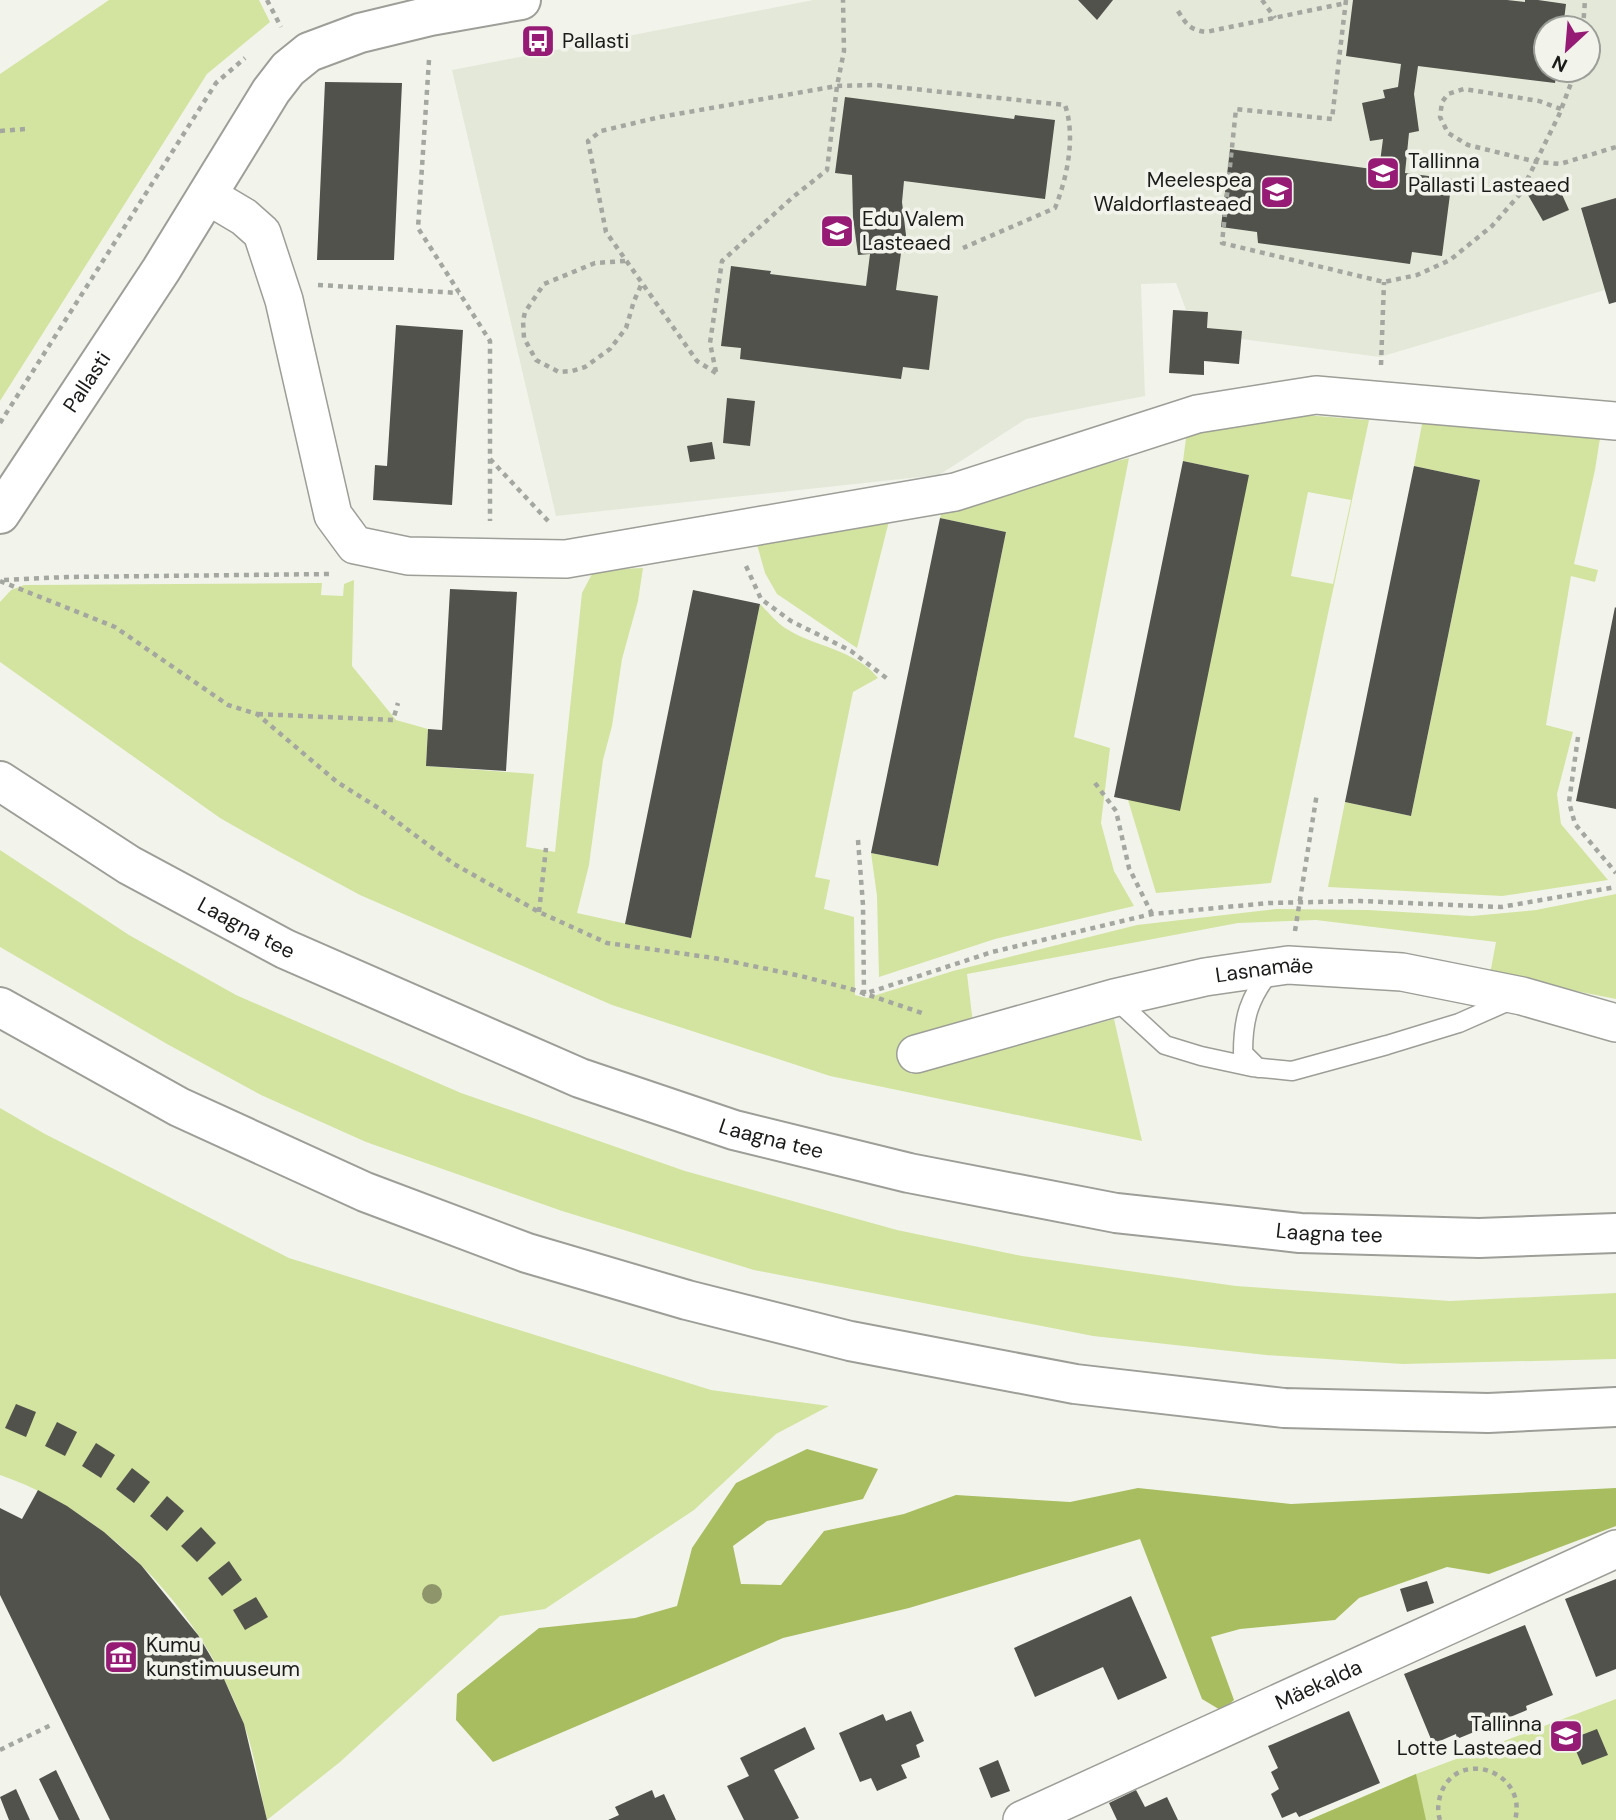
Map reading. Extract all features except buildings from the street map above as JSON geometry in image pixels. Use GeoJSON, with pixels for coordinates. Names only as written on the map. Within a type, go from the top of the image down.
{"type":"FeatureCollection","features":[{"type":"Feature","properties":{"kind":"main road","name":"Pallasti"},"geometry":{"type":"LineString","coordinates":[[4,500],[161,270],[271,91],[288,69],[309,52],[360,33],[430,16],[521,0]]}},
{"type":"Feature","properties":{"kind":"main road","name":"Laagna tee"},"geometry":{"type":"LineString","coordinates":[[0,781],[129,865],[285,949],[580,1078],[734,1130],[909,1173],[1116,1213],[1300,1233],[1479,1238],[1616,1233]]}},
{"type":"Feature","properties":{"kind":"main road"},"geometry":{"type":"LineString","coordinates":[[0,1007],[179,1107],[365,1192],[527,1253],[687,1300],[813,1331],[1075,1384],[1284,1408],[1488,1413],[1616,1407]]}},
{"type":"Feature","properties":{"kind":"street"},"geometry":{"type":"LineString","coordinates":[[207,195],[244,217],[262,233],[284,299],[337,521],[355,545],[408,556],[566,559],[955,492],[1197,414],[1317,395],[1616,421]]}},
{"type":"Feature","properties":{"kind":"street","name":"Lasnamäe"},"geometry":{"type":"LineString","coordinates":[[916,1054],[1114,998],[1205,977],[1281,966],[1402,972],[1522,996],[1616,1023]]}},
{"type":"Feature","properties":{"kind":"street","name":"Mäekalda"},"geometry":{"type":"LineString","coordinates":[[1022,1820],[1616,1549]]}},
{"type":"Feature","properties":{"kind":"lane"},"geometry":{"type":"LineString","coordinates":[[1258,1068],[1243,1053],[1243,1027],[1251,1000],[1281,966]]}},
{"type":"Feature","properties":{"kind":"lane"},"geometry":{"type":"LineString","coordinates":[[1114,998],[1165,1045],[1258,1068],[1292,1071],[1459,1023],[1522,996]]}},
{"type":"Feature","properties":{"kind":"path"},"geometry":{"type":"LineString","coordinates":[[267,0],[281,27]]}},
{"type":"Feature","properties":{"kind":"path"},"geometry":{"type":"LineString","coordinates":[[843,0],[844,51],[837,86],[827,170],[722,261],[710,343],[716,373],[697,361],[606,232],[588,141],[601,131],[660,117],[837,86],[876,85],[1065,106],[1071,124],[1063,187],[1055,208],[964,248]]}},
{"type":"Feature","properties":{"kind":"path"},"geometry":{"type":"LineString","coordinates":[[1262,0],[1275,18]]}},
{"type":"Feature","properties":{"kind":"path"},"geometry":{"type":"LineString","coordinates":[[1178,12],[1195,31],[1206,32],[1346,2],[1332,119],[1236,109],[1222,243],[1384,282],[1417,275],[1450,260],[1492,226],[1520,194],[1571,84]]}},
{"type":"Feature","properties":{"kind":"path"},"geometry":{"type":"LineString","coordinates":[[272,35],[281,27],[293,23]]}},
{"type":"Feature","properties":{"kind":"path"},"geometry":{"type":"LineString","coordinates":[[0,423],[216,83],[253,51]]}},
{"type":"Feature","properties":{"kind":"path"},"geometry":{"type":"LineString","coordinates":[[429,60],[418,228],[490,341],[490,558]]}},
{"type":"Feature","properties":{"kind":"path"},"geometry":{"type":"LineString","coordinates":[[1561,109],[1539,101],[1464,89],[1448,94],[1442,102],[1440,117],[1448,133],[1468,145],[1536,162],[1560,164],[1616,147]]}},
{"type":"Feature","properties":{"kind":"path"},"geometry":{"type":"LineString","coordinates":[[0,131],[26,129]]}},
{"type":"Feature","properties":{"kind":"path"},"geometry":{"type":"LineString","coordinates":[[626,261],[595,263],[544,284],[525,312],[524,338],[529,351],[536,360],[559,372],[585,367],[610,349],[626,328],[642,283]]}},
{"type":"Feature","properties":{"kind":"path"},"geometry":{"type":"LineString","coordinates":[[278,282],[460,293]]}},
{"type":"Feature","properties":{"kind":"path"},"geometry":{"type":"LineString","coordinates":[[1384,282],[1380,357],[1385,401]]}},
{"type":"Feature","properties":{"kind":"path"},"geometry":{"type":"LineString","coordinates":[[490,459],[552,526],[566,559]]}},
{"type":"Feature","properties":{"kind":"path"},"geometry":{"type":"LineString","coordinates":[[738,529],[743,560],[761,599],[791,621],[851,651],[889,680]]}},
{"type":"Feature","properties":{"kind":"path"},"geometry":{"type":"LineString","coordinates":[[0,581],[67,577],[342,574]]}},
{"type":"Feature","properties":{"kind":"path"},"geometry":{"type":"LineString","coordinates":[[0,581],[115,627],[228,705],[257,714],[393,720],[398,703]]}},
{"type":"Feature","properties":{"kind":"path"},"geometry":{"type":"LineString","coordinates":[[257,714],[337,782],[380,809],[454,864],[539,912],[607,943],[714,958],[802,976],[925,1014]]}},
{"type":"Feature","properties":{"kind":"path"},"geometry":{"type":"LineString","coordinates":[[1578,737],[1569,802],[1575,824],[1616,873]]}},
{"type":"Feature","properties":{"kind":"path"},"geometry":{"type":"LineString","coordinates":[[1095,783],[1116,811],[1129,868],[1152,914]]}},
{"type":"Feature","properties":{"kind":"path"},"geometry":{"type":"LineString","coordinates":[[1281,966],[1301,903],[1317,793]]}},
{"type":"Feature","properties":{"kind":"path"},"geometry":{"type":"LineString","coordinates":[[858,840],[863,905],[864,995]]}},
{"type":"Feature","properties":{"kind":"path"},"geometry":{"type":"LineString","coordinates":[[539,912],[546,848]]}},
{"type":"Feature","properties":{"kind":"path"},"geometry":{"type":"LineString","coordinates":[[864,995],[992,951],[1152,914],[1360,901],[1501,907],[1616,887]]}},
{"type":"Feature","properties":{"kind":"path"},"geometry":{"type":"LineString","coordinates":[[0,1749],[53,1724]]}},
{"type":"Feature","properties":{"kind":"path"},"geometry":{"type":"LineString","coordinates":[[1440,1820],[1438,1802],[1446,1783],[1458,1773],[1480,1769],[1493,1772],[1512,1788],[1517,1807],[1515,1820]]}},
{"type":"Feature","properties":{"kind":"shaded area","name":"Edu Valem Lasteaed"},"geometry":{"type":"Polygon","coordinates":[[[813,0],[1616,0],[1616,198],[1581,209],[1605,290],[1380,357],[1241,339],[1242,331],[1207,328],[1208,312],[1186,310],[1176,283],[1141,284],[1145,396],[1026,419],[939,475],[556,516],[452,70],[813,0]]]}},
{"type":"Feature","properties":{"kind":"green space"},"geometry":{"type":"Polygon","coordinates":[[[109,0],[259,0],[270,22],[207,74],[0,401],[0,74],[109,0]]]}},
{"type":"Feature","properties":{"kind":"green space"},"geometry":{"type":"Polygon","coordinates":[[[1290,414],[1369,420],[1271,883],[1156,893],[1128,800],[1249,475],[1183,461],[1187,431],[1290,414]],[[1308,492],[1291,576],[1333,584],[1351,500],[1308,492]]]}},
{"type":"Feature","properties":{"kind":"green space"},"geometry":{"type":"Polygon","coordinates":[[[1423,419],[1601,432],[1574,564],[1598,570],[1595,582],[1571,576],[1546,725],[1573,732],[1557,794],[1561,824],[1608,880],[1502,896],[1328,887],[1345,802],[1411,816],[1480,480],[1414,466],[1423,419]]]}},
{"type":"Feature","properties":{"kind":"green space"},"geometry":{"type":"Polygon","coordinates":[[[1129,458],[1074,737],[1110,748],[1101,823],[1114,871],[1134,906],[995,939],[879,977],[877,896],[871,853],[938,866],[1006,532],[940,518],[944,505],[1129,458]]]}},
{"type":"Feature","properties":{"kind":"green space"},"geometry":{"type":"Polygon","coordinates":[[[889,521],[857,648],[777,594],[765,573],[756,541],[889,521]]]}},
{"type":"Feature","properties":{"kind":"green space"},"geometry":{"type":"Polygon","coordinates":[[[643,568],[638,601],[622,659],[612,726],[603,760],[589,865],[577,913],[691,938],[760,604],[785,628],[846,654],[869,668],[878,678],[853,692],[815,877],[830,880],[824,909],[854,917],[855,995],[867,998],[953,971],[1137,925],[1276,909],[1368,910],[1472,916],[1536,910],[1616,894],[1616,999],[1490,974],[1496,942],[1316,920],[1238,923],[967,974],[973,1023],[901,1048],[911,1074],[1114,1019],[1142,1141],[830,1076],[612,1005],[360,895],[220,818],[0,662],[0,602],[11,590],[24,585],[322,583],[321,595],[343,596],[344,584],[354,580],[352,666],[396,720],[428,729],[426,766],[534,774],[526,847],[555,852],[582,593],[594,570],[643,568]]]}},
{"type":"Feature","properties":{"kind":"green space"},"geometry":{"type":"Polygon","coordinates":[[[0,850],[129,935],[236,995],[461,1093],[685,1171],[897,1230],[1022,1256],[1236,1286],[1450,1301],[1616,1293],[1616,1359],[1402,1364],[1266,1355],[1093,1336],[754,1270],[562,1211],[366,1142],[261,1095],[0,947],[0,850]]]}},
{"type":"Feature","properties":{"kind":"green space"},"geometry":{"type":"Polygon","coordinates":[[[0,1108],[45,1134],[289,1258],[711,1390],[829,1406],[776,1434],[694,1510],[545,1609],[500,1616],[340,1762],[267,1820],[254,1758],[243,1722],[203,1643],[177,1606],[148,1572],[115,1541],[79,1514],[41,1492],[0,1475],[0,1108]]]}},
{"type":"Feature","properties":{"kind":"green space"},"geometry":{"type":"Polygon","coordinates":[[[807,1449],[878,1469],[863,1499],[767,1521],[733,1546],[741,1584],[781,1585],[824,1531],[904,1514],[956,1495],[1070,1502],[1138,1488],[1291,1504],[1616,1488],[1616,1526],[1489,1574],[1447,1567],[1359,1598],[1335,1620],[1240,1629],[1211,1637],[1234,1700],[1222,1711],[1202,1699],[1140,1539],[909,1608],[783,1638],[493,1762],[456,1720],[457,1694],[539,1628],[635,1618],[677,1606],[692,1548],[736,1483],[807,1449]]]}},
{"type":"Feature","properties":{"kind":"green space","name":"Tallinna Lotte Lasteaed"},"geometry":{"type":"Polygon","coordinates":[[[1616,1699],[1616,1820],[1309,1820],[1416,1774],[1616,1699]]]}},
{"type":"Feature","properties":{"kind":"green space"},"geometry":{"type":"Polygon","coordinates":[[[1416,1774],[1426,1820],[1309,1820],[1416,1774]]]}},
{"type":"Feature","properties":{"kind":"place","name":"Pallasti"},"geometry":{"type":"Point","coordinates":[538,41]}},
{"type":"Feature","properties":{"kind":"place","name":"Tallinna Pallasti Lasteaed"},"geometry":{"type":"Point","coordinates":[1383,173]}},
{"type":"Feature","properties":{"kind":"place","name":"Meelespea Waldorflasteaed"},"geometry":{"type":"Point","coordinates":[1277,192]}},
{"type":"Feature","properties":{"kind":"place","name":"Edu Valem Lasteaed"},"geometry":{"type":"Point","coordinates":[837,231]}},
{"type":"Feature","properties":{"kind":"place","name":"Kumu kunstimuuseum"},"geometry":{"type":"Point","coordinates":[121,1657]}},
{"type":"Feature","properties":{"kind":"place","name":"Tallinna Lotte Lasteaed"},"geometry":{"type":"Point","coordinates":[1566,1736]}}]}
